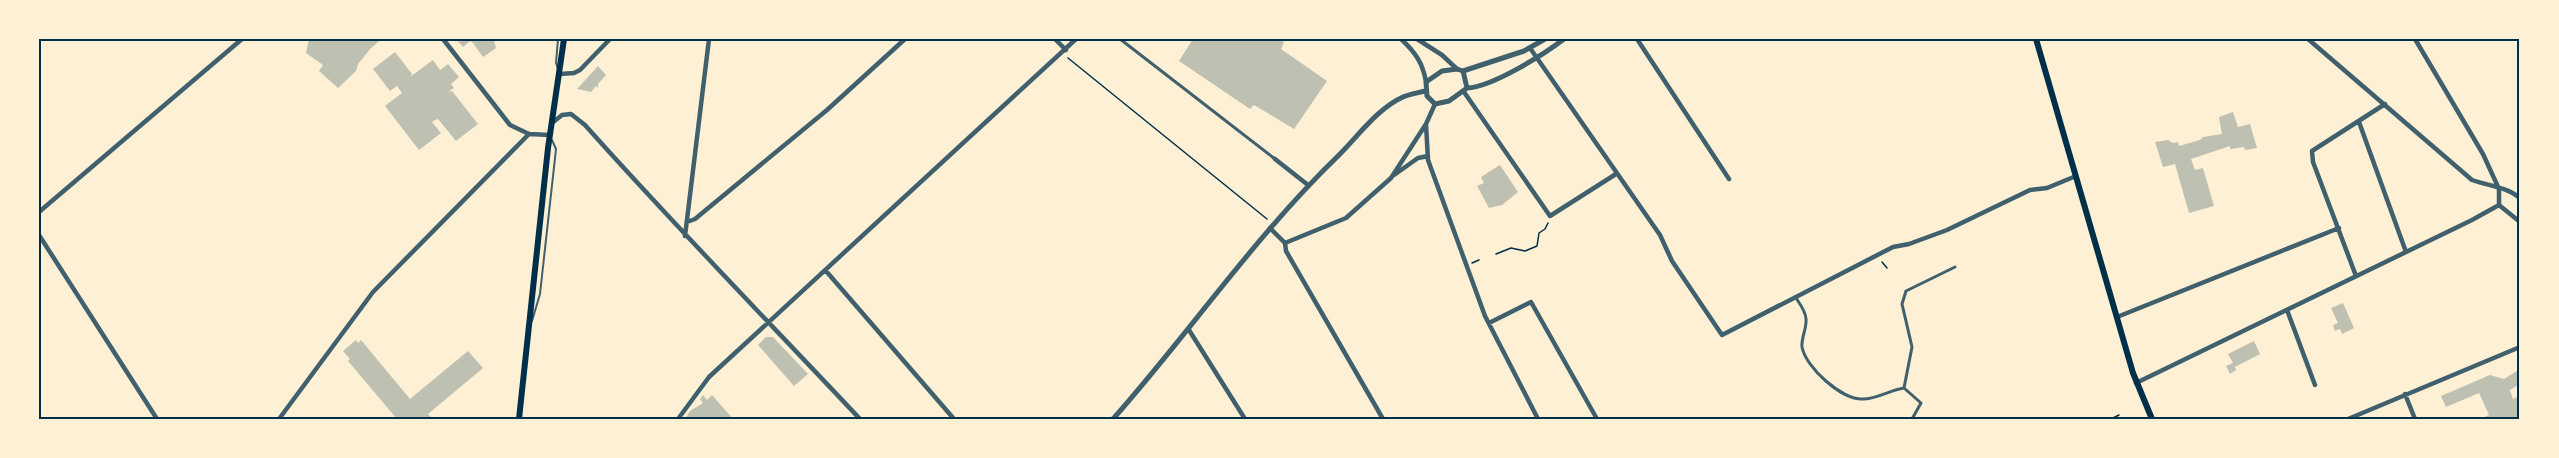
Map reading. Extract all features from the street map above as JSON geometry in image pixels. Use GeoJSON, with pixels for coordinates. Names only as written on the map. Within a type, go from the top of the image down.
{"type":"FeatureCollection","features":[{"type":"Feature","properties":{"kind":"main road"},"geometry":{"type":"LineString","coordinates":[[519,419],[550,135],[564,39]]}},
{"type":"Feature","properties":{"kind":"main road"},"geometry":{"type":"LineString","coordinates":[[2036,39],[2136,383],[2152,419]]}},
{"type":"Feature","properties":{"kind":"street"},"geometry":{"type":"LineString","coordinates":[[39,212],[242,39]]}},
{"type":"Feature","properties":{"kind":"street"},"geometry":{"type":"LineString","coordinates":[[442,39],[510,125],[529,134],[550,135]]}},
{"type":"Feature","properties":{"kind":"street"},"geometry":{"type":"LineString","coordinates":[[560,74],[580,70],[610,39]]}},
{"type":"Feature","properties":{"kind":"street"},"geometry":{"type":"LineString","coordinates":[[685,236],[709,39]]}},
{"type":"Feature","properties":{"kind":"street"},"geometry":{"type":"LineString","coordinates":[[687,222],[695,219],[827,110],[905,39]]}},
{"type":"Feature","properties":{"kind":"street"},"geometry":{"type":"LineString","coordinates":[[1055,39],[1064,51]]}},
{"type":"Feature","properties":{"kind":"street"},"geometry":{"type":"LineString","coordinates":[[678,419],[709,377],[1076,39]]}},
{"type":"Feature","properties":{"kind":"street"},"geometry":{"type":"LineString","coordinates":[[1120,39],[1308,185]]}},
{"type":"Feature","properties":{"kind":"street"},"geometry":{"type":"LineString","coordinates":[[1401,39],[1417,55],[1424,68],[1425,91],[1435,104]]}},
{"type":"Feature","properties":{"kind":"street"},"geometry":{"type":"LineString","coordinates":[[1417,39],[1460,70],[1465,90],[1550,216],[1616,174]]}},
{"type":"Feature","properties":{"kind":"street"},"geometry":{"type":"LineString","coordinates":[[1426,82],[1442,71],[1460,70],[1530,48],[1545,39]]}},
{"type":"Feature","properties":{"kind":"street"},"geometry":{"type":"LineString","coordinates":[[1391,178],[1426,124],[1435,104],[1493,80],[1536,58],[1564,39]]}},
{"type":"Feature","properties":{"kind":"street"},"geometry":{"type":"LineString","coordinates":[[1637,39],[1729,178]]}},
{"type":"Feature","properties":{"kind":"street"},"geometry":{"type":"LineString","coordinates":[[2308,39],[2472,180],[2499,189],[2510,189],[2520,198]]}},
{"type":"Feature","properties":{"kind":"street"},"geometry":{"type":"LineString","coordinates":[[2415,39],[2483,154],[2499,189],[2499,205]]}},
{"type":"Feature","properties":{"kind":"street"},"geometry":{"type":"LineString","coordinates":[[1530,48],[1616,174],[1627,185],[1660,235],[1672,261],[1722,335],[1893,247],[1909,244],[1947,230],[2027,191],[2047,188],[2076,176]]}},
{"type":"Feature","properties":{"kind":"street"},"geometry":{"type":"LineString","coordinates":[[1113,419],[1189,330],[1271,226],[1308,185],[1386,109],[1404,97],[1425,91]]}},
{"type":"Feature","properties":{"kind":"street"},"geometry":{"type":"LineString","coordinates":[[2356,276],[2313,162],[2312,151],[2319,144],[2359,122],[2385,104]]}},
{"type":"Feature","properties":{"kind":"street"},"geometry":{"type":"LineString","coordinates":[[552,123],[562,115],[572,114],[585,125],[685,236],[770,321],[860,419]]}},
{"type":"Feature","properties":{"kind":"street"},"geometry":{"type":"LineString","coordinates":[[2359,122],[2406,252]]}},
{"type":"Feature","properties":{"kind":"street"},"geometry":{"type":"LineString","coordinates":[[1426,124],[1428,156],[1457,242],[1489,323],[1538,419]]}},
{"type":"Feature","properties":{"kind":"street"},"geometry":{"type":"LineString","coordinates":[[279,419],[374,292],[529,134]]}},
{"type":"Feature","properties":{"kind":"street"},"geometry":{"type":"LineString","coordinates":[[1285,243],[1346,218],[1391,178],[1418,158],[1428,156]]}},
{"type":"Feature","properties":{"kind":"street"},"geometry":{"type":"LineString","coordinates":[[2136,383],[2499,205]]}},
{"type":"Feature","properties":{"kind":"street"},"geometry":{"type":"LineString","coordinates":[[2499,205],[2520,222]]}},
{"type":"Feature","properties":{"kind":"street"},"geometry":{"type":"LineString","coordinates":[[1271,226],[1285,243],[1286,251],[1383,419]]}},
{"type":"Feature","properties":{"kind":"street"},"geometry":{"type":"LineString","coordinates":[[2117,317],[2338,228]]}},
{"type":"Feature","properties":{"kind":"street"},"geometry":{"type":"LineString","coordinates":[[39,235],[157,419]]}},
{"type":"Feature","properties":{"kind":"street"},"geometry":{"type":"LineString","coordinates":[[1904,388],[1912,347],[1902,304],[1906,291],[1955,267]]}},
{"type":"Feature","properties":{"kind":"street"},"geometry":{"type":"LineString","coordinates":[[826,271],[954,419]]}},
{"type":"Feature","properties":{"kind":"street"},"geometry":{"type":"LineString","coordinates":[[1796,298],[1807,320],[1802,344],[1804,352],[1812,366],[1824,379],[1836,389],[1861,400],[1904,388]]}},
{"type":"Feature","properties":{"kind":"street"},"geometry":{"type":"LineString","coordinates":[[1489,323],[1531,302],[1597,419]]}},
{"type":"Feature","properties":{"kind":"street"},"geometry":{"type":"LineString","coordinates":[[2287,310],[2315,385]]}},
{"type":"Feature","properties":{"kind":"street"},"geometry":{"type":"LineString","coordinates":[[1189,330],[1245,419]]}},
{"type":"Feature","properties":{"kind":"street"},"geometry":{"type":"LineString","coordinates":[[2348,419],[2520,346]]}},
{"type":"Feature","properties":{"kind":"street"},"geometry":{"type":"LineString","coordinates":[[1904,388],[1921,403],[1912,419]]}},
{"type":"Feature","properties":{"kind":"street"},"geometry":{"type":"LineString","coordinates":[[2405,394],[2415,419]]}},
{"type":"Feature","properties":{"kind":"lane"},"geometry":{"type":"LineString","coordinates":[[558,39],[556,63],[560,74]]}},
{"type":"Feature","properties":{"kind":"path"},"geometry":{"type":"LineString","coordinates":[[1064,51],[1271,226]]}},
{"type":"Feature","properties":{"kind":"path"},"geometry":{"type":"LineString","coordinates":[[1496,254],[1511,248],[1525,251],[1537,246],[1539,233],[1545,229],[1550,216]]}},
{"type":"Feature","properties":{"kind":"path"},"geometry":{"type":"LineString","coordinates":[[2111,419],[2119,414]]}},
{"type":"Feature","properties":{"kind":"building"},"geometry":{"type":"Polygon","coordinates":[[[309,39],[382,39],[371,48],[358,64],[356,71],[338,88],[319,71],[323,65],[306,53],[309,39]]]}},
{"type":"Feature","properties":{"kind":"building"},"geometry":{"type":"Polygon","coordinates":[[[456,39],[490,39],[494,41],[496,48],[483,57],[470,41],[463,47],[456,39]]]}},
{"type":"Feature","properties":{"kind":"building"},"geometry":{"type":"Polygon","coordinates":[[[1193,39],[1279,39],[1284,42],[1281,49],[1327,81],[1294,129],[1254,105],[1250,109],[1179,61],[1193,39]]]}},
{"type":"Feature","properties":{"kind":"building"},"geometry":{"type":"Polygon","coordinates":[[[395,52],[412,74],[410,77],[433,60],[440,70],[448,64],[459,77],[451,84],[454,88],[448,92],[452,91],[478,124],[456,141],[438,119],[435,120],[432,122],[441,133],[419,150],[385,106],[402,93],[397,86],[390,91],[373,69],[395,52]]]}},
{"type":"Feature","properties":{"kind":"building"},"geometry":{"type":"Polygon","coordinates":[[[598,66],[606,75],[598,84],[598,88],[596,86],[591,92],[577,89],[598,66]]]}},
{"type":"Feature","properties":{"kind":"building"},"geometry":{"type":"Polygon","coordinates":[[[2233,112],[2238,127],[2250,124],[2257,148],[2230,149],[2230,146],[2191,159],[2195,170],[2203,168],[2214,206],[2189,213],[2175,164],[2163,167],[2155,142],[2168,140],[2173,143],[2178,142],[2179,146],[2203,137],[2222,134],[2219,117],[2233,112]]]}},
{"type":"Feature","properties":{"kind":"building"},"geometry":{"type":"Polygon","coordinates":[[[1500,165],[1518,192],[1502,205],[1489,208],[1477,186],[1484,183],[1481,177],[1500,165]]]}},
{"type":"Feature","properties":{"kind":"building"},"geometry":{"type":"Polygon","coordinates":[[[2343,303],[2354,328],[2342,334],[2340,329],[2335,331],[2333,325],[2338,323],[2331,308],[2343,303]]]}},
{"type":"Feature","properties":{"kind":"building"},"geometry":{"type":"Polygon","coordinates":[[[766,337],[773,337],[808,374],[794,386],[758,345],[766,337]]]}},
{"type":"Feature","properties":{"kind":"building"},"geometry":{"type":"Polygon","coordinates":[[[356,340],[358,343],[361,340],[410,399],[468,351],[483,368],[428,414],[433,419],[397,419],[348,361],[350,359],[343,351],[356,340]]]}},
{"type":"Feature","properties":{"kind":"building"},"geometry":{"type":"Polygon","coordinates":[[[2254,341],[2260,354],[2235,367],[2236,370],[2230,374],[2226,366],[2233,363],[2228,354],[2254,341]]]}},
{"type":"Feature","properties":{"kind":"building"},"geometry":{"type":"Polygon","coordinates":[[[2520,369],[2520,384],[2510,390],[2513,399],[2520,396],[2520,419],[2480,419],[2489,415],[2479,393],[2446,407],[2441,396],[2490,375],[2504,379],[2520,369]]]}},
{"type":"Feature","properties":{"kind":"building"},"geometry":{"type":"Polygon","coordinates":[[[703,395],[707,400],[712,395],[733,419],[685,419],[690,411],[703,403],[700,399],[703,395]]]}}]}
